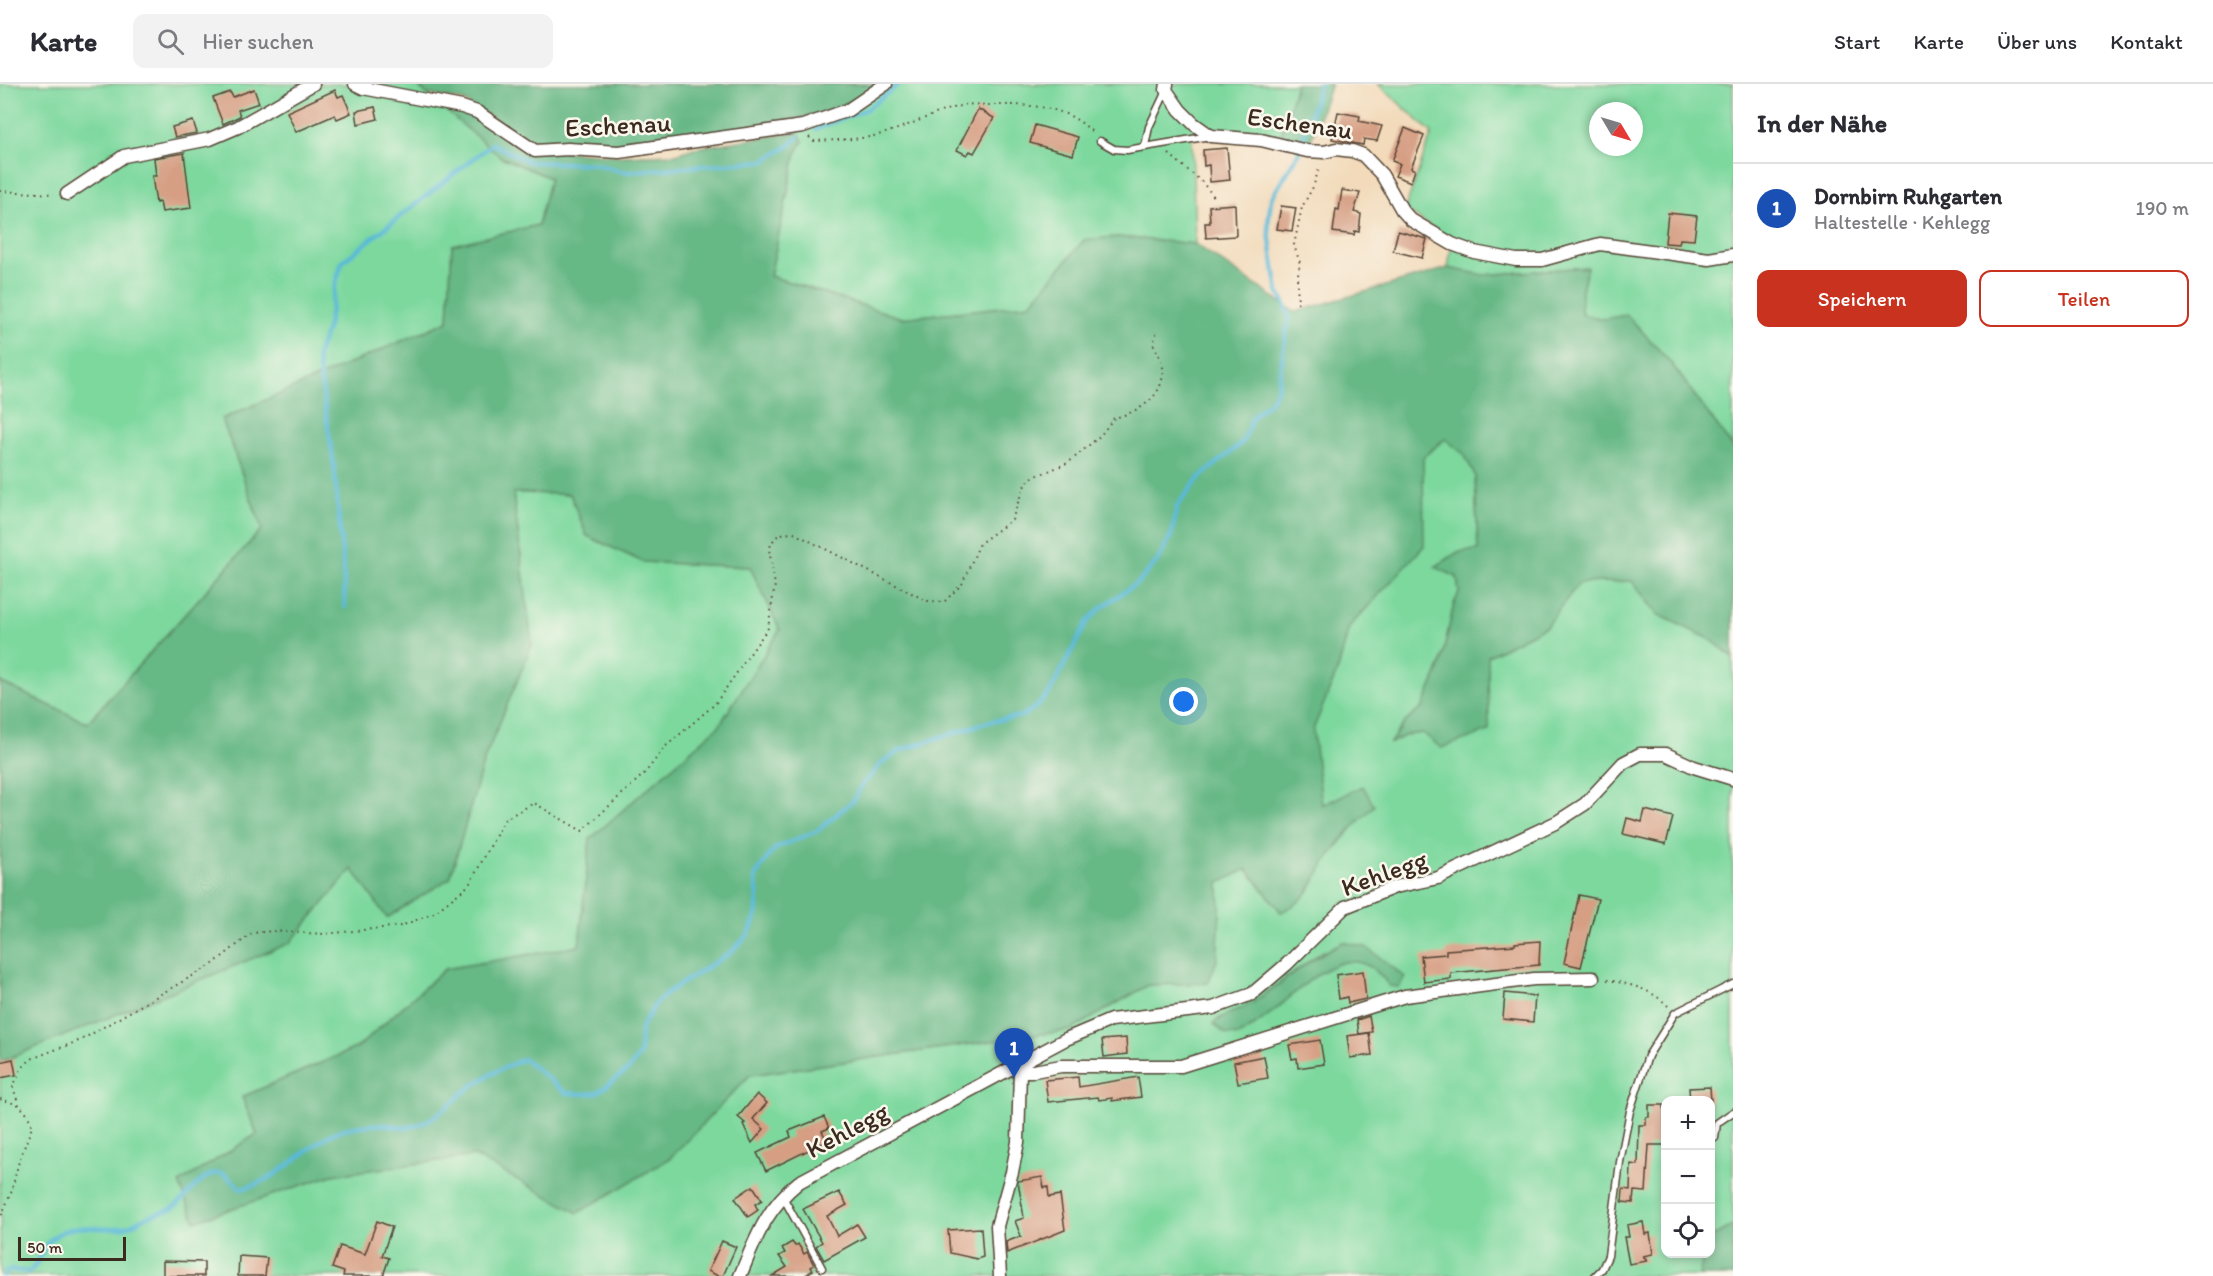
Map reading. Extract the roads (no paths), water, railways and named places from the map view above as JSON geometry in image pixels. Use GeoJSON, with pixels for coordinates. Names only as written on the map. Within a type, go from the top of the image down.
{"type":"FeatureCollection","features":[{"type":"Feature","properties":{"kind":"street"},"geometry":{"type":"LineString","coordinates":[[67,194],[124,156],[210,139],[238,127],[313,84]]}},
{"type":"Feature","properties":{"kind":"street","name":"Eschenau"},"geometry":{"type":"LineString","coordinates":[[355,84],[363,88],[462,107],[477,112],[535,151],[620,152],[803,126],[848,110],[886,84]]}},
{"type":"Feature","properties":{"kind":"street","name":"Eschenau"},"geometry":{"type":"LineString","coordinates":[[1166,87],[1180,110],[1211,136],[1262,140],[1307,152],[1336,149],[1363,155],[1382,175],[1402,210],[1411,220],[1452,244],[1474,252],[1516,260],[1542,260],[1600,244],[1709,259],[1733,255]]}},
{"type":"Feature","properties":{"kind":"street","name":"Kehlegg"},"geometry":{"type":"LineString","coordinates":[[740,1276],[769,1212],[782,1196],[799,1182],[1018,1068],[1089,1028],[1111,1020],[1214,1008],[1252,994],[1287,964],[1345,907],[1395,887],[1438,878],[1557,822],[1585,804],[1623,763],[1640,754],[1666,754],[1733,779]]}},
{"type":"Feature","properties":{"kind":"street","name":"Kehlegg"},"geometry":{"type":"LineString","coordinates":[[1018,1068],[1034,1071],[1062,1066],[1181,1066],[1405,996],[1534,979],[1593,978]]}},
{"type":"Feature","properties":{"kind":"street"},"geometry":{"type":"LineString","coordinates":[[1000,1276],[997,1226],[1018,1142],[1018,1068]]}},
{"type":"Feature","properties":{"kind":"lane"},"geometry":{"type":"LineString","coordinates":[[1145,146],[1149,127],[1166,87]]}},
{"type":"Feature","properties":{"kind":"lane"},"geometry":{"type":"LineString","coordinates":[[1100,141],[1114,149],[1126,150],[1211,136]]}},
{"type":"Feature","properties":{"kind":"lane"},"geometry":{"type":"LineString","coordinates":[[1596,1276],[1608,1256],[1620,1162],[1630,1111],[1648,1056],[1675,1013],[1733,984]]}},
{"type":"Feature","properties":{"kind":"lane"},"geometry":{"type":"LineString","coordinates":[[1716,1138],[1717,1123],[1733,1112]]}},
{"type":"Feature","properties":{"kind":"lane"},"geometry":{"type":"LineString","coordinates":[[782,1196],[822,1268]]}},
{"type":"Feature","properties":{"kind":"waterway"},"geometry":{"type":"LineString","coordinates":[[816,129],[867,109],[899,84]]}},
{"type":"Feature","properties":{"kind":"waterway"},"geometry":{"type":"LineString","coordinates":[[4,1276],[6,1272],[12,1270],[29,1272],[34,1268],[44,1248],[60,1233],[75,1228],[116,1228],[130,1225],[171,1209],[202,1180],[216,1173],[223,1174],[241,1189],[266,1180],[336,1132],[366,1125],[406,1128],[420,1124],[436,1115],[478,1082],[524,1059],[566,1093],[598,1092],[629,1069],[640,1054],[641,1028],[656,1003],[668,992],[730,953],[748,935],[756,917],[758,896],[755,877],[776,848],[817,831],[854,800],[862,785],[884,761],[901,750],[988,722],[1022,716],[1036,707],[1050,692],[1087,622],[1102,607],[1140,581],[1158,560],[1172,534],[1177,506],[1199,478],[1243,442],[1253,416],[1270,402],[1277,390],[1289,318],[1286,306],[1278,292],[1272,254],[1268,224],[1271,199],[1298,154],[1320,84]]}},
{"type":"Feature","properties":{"kind":"waterway"},"geometry":{"type":"LineString","coordinates":[[345,607],[334,466],[317,356],[328,326],[342,262],[492,144],[530,162],[595,164],[625,172],[764,161],[790,145],[798,137]]}},
{"type":"Feature","properties":{"kind":"place","name":"Dornbirn Ruhgarten"},"geometry":{"type":"Point","coordinates":[1014,1078]}}]}
